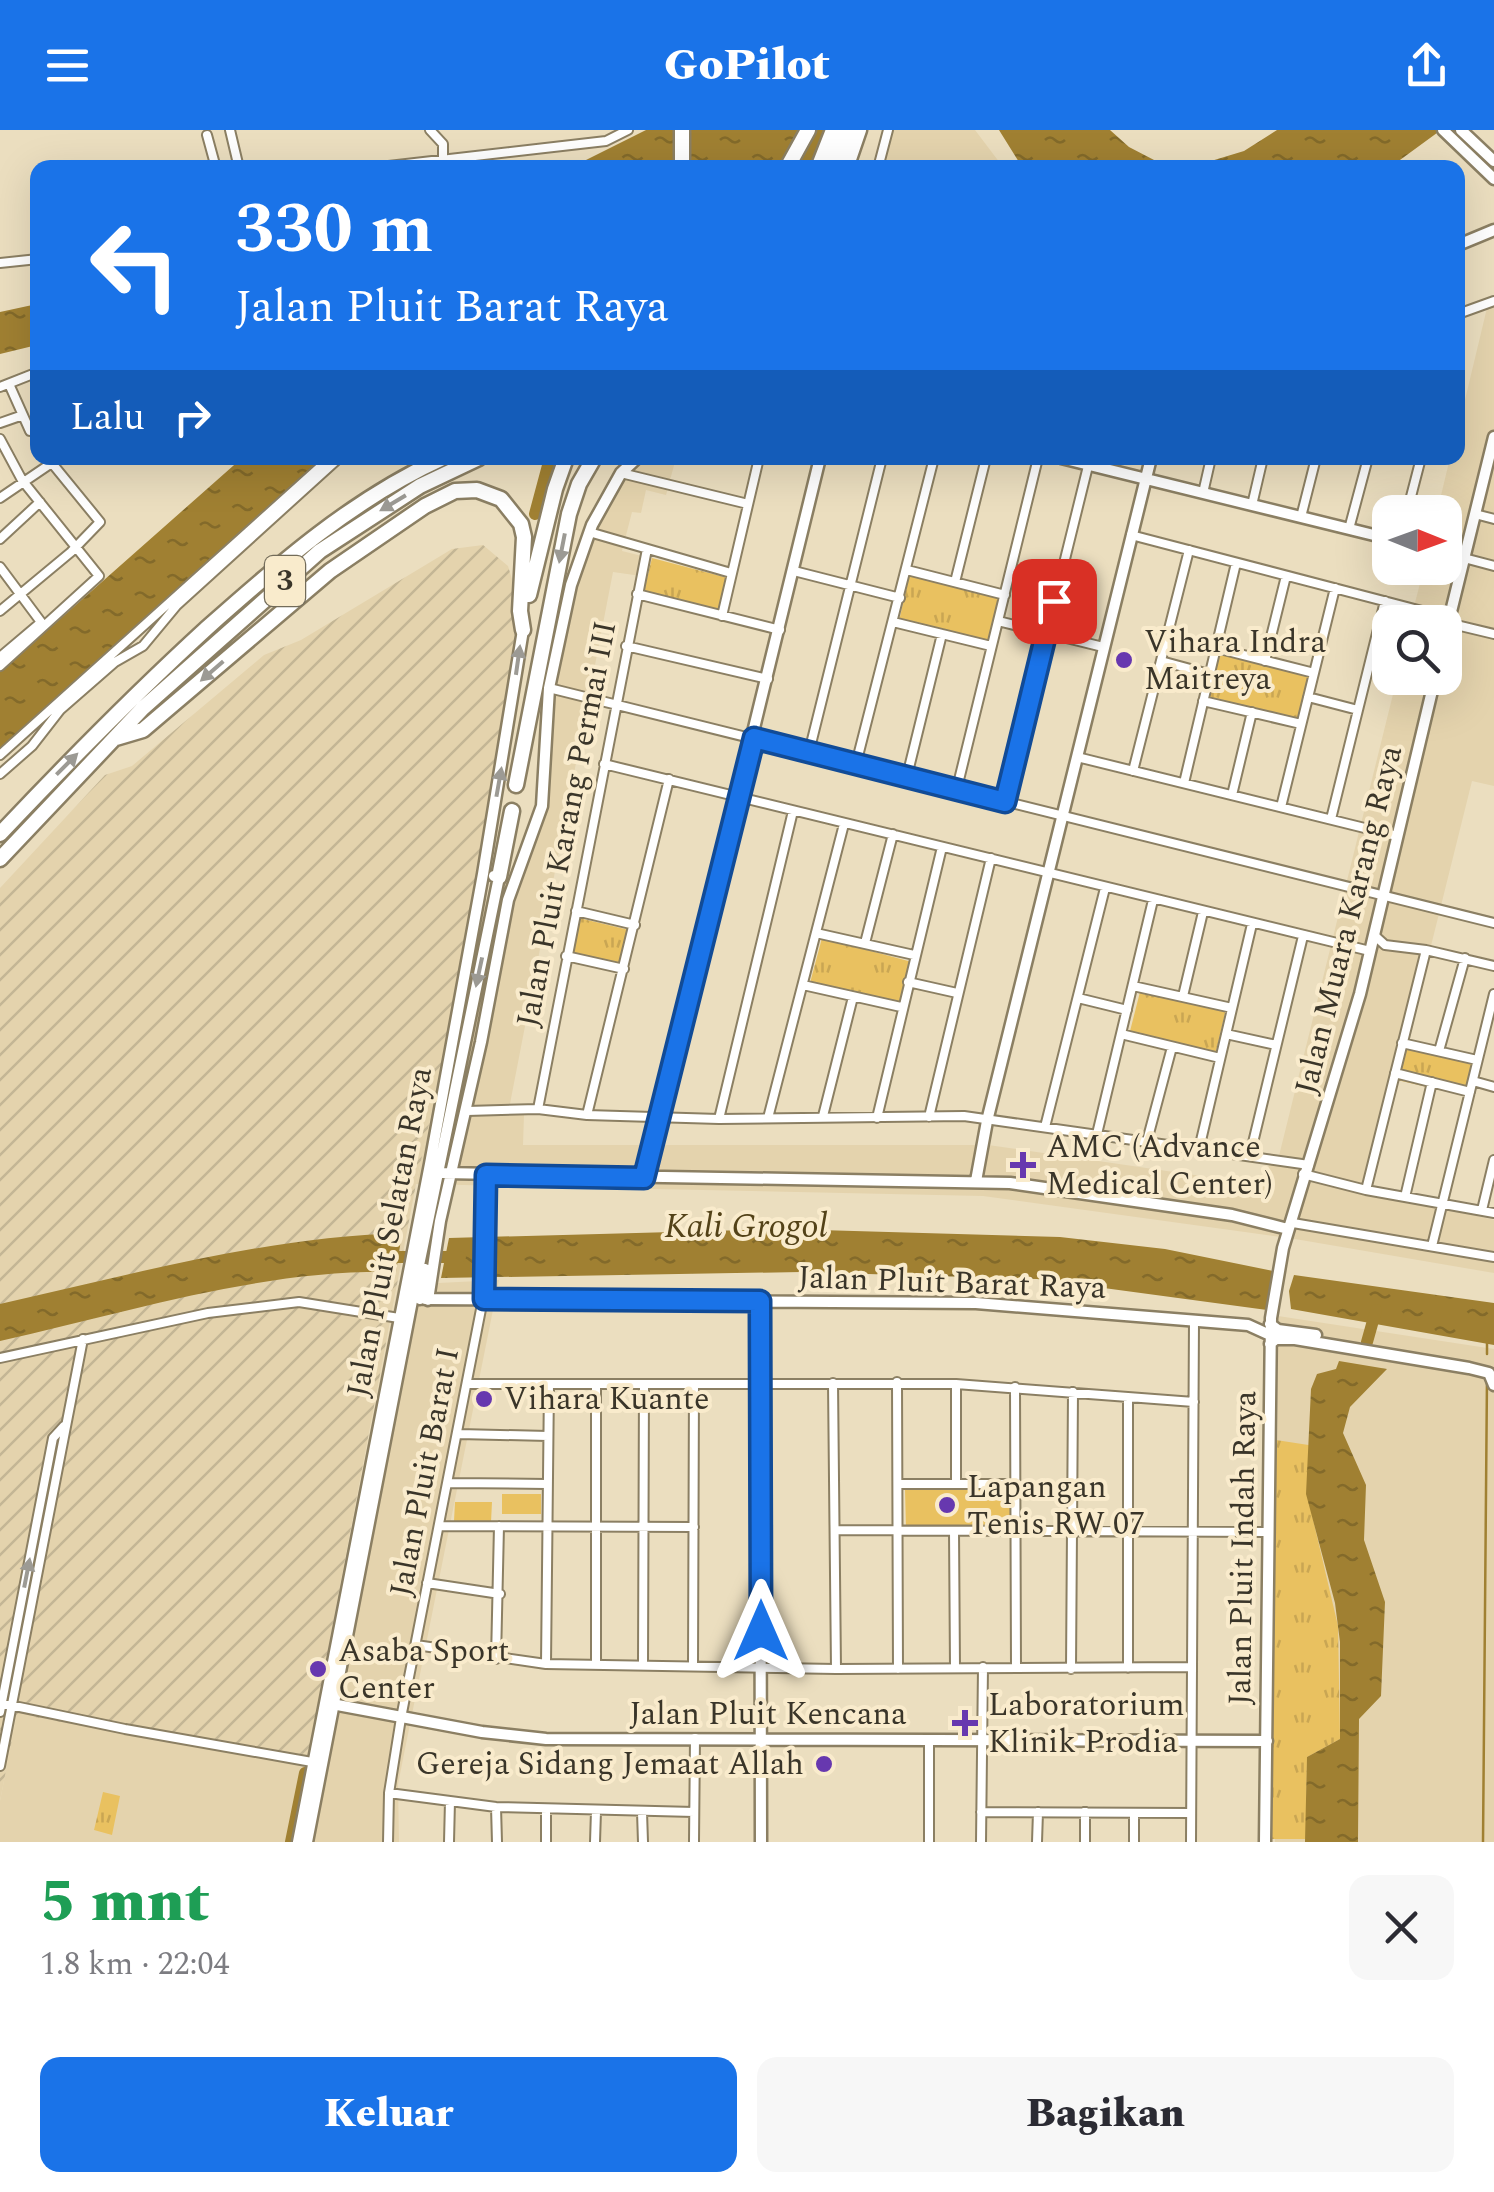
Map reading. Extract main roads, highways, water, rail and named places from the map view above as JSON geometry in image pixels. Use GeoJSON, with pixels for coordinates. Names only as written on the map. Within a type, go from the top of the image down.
{"type":"FeatureCollection","features":[{"type":"Feature","properties":{"kind":"highway"},"geometry":{"type":"LineString","coordinates":[[682,130],[682,160]]}},
{"type":"Feature","properties":{"kind":"highway"},"geometry":{"type":"LineString","coordinates":[[791,160],[808,130]]}},
{"type":"Feature","properties":{"kind":"highway"},"geometry":{"type":"LineString","coordinates":[[831,160],[834,130]]}},
{"type":"Feature","properties":{"kind":"highway"},"geometry":{"type":"LineString","coordinates":[[833,160],[846,130]]}},
{"type":"Feature","properties":{"kind":"highway"},"geometry":{"type":"LineString","coordinates":[[835,160],[858,130]]}},
{"type":"Feature","properties":{"kind":"highway"},"geometry":{"type":"LineString","coordinates":[[858,160],[868,130]]}},
{"type":"Feature","properties":{"kind":"highway"},"geometry":{"type":"LineString","coordinates":[[407,476],[414,465]]}},
{"type":"Feature","properties":{"kind":"highway","name":"3"},"geometry":{"type":"LineString","coordinates":[[0,834],[144,686],[244,594],[317,533],[428,465]]}},
{"type":"Feature","properties":{"kind":"highway","name":"3"},"geometry":{"type":"LineString","coordinates":[[0,859],[163,689],[320,551],[420,486],[464,465]]}},
{"type":"Feature","properties":{"kind":"highway"},"geometry":{"type":"LineString","coordinates":[[228,631],[242,629],[366,540],[455,491],[477,490],[509,506],[521,524],[522,630],[538,552],[564,465]]}},
{"type":"Feature","properties":{"kind":"highway"},"geometry":{"type":"LineString","coordinates":[[516,785],[568,514],[590,465]]}},
{"type":"Feature","properties":{"kind":"highway"},"geometry":{"type":"LineString","coordinates":[[116,738],[144,730],[297,597],[398,524]]}},
{"type":"Feature","properties":{"kind":"highway"},"geometry":{"type":"LineString","coordinates":[[499,877],[512,811]]}},
{"type":"Feature","properties":{"kind":"water"},"geometry":{"type":"Polygon","coordinates":[[[646,130],[804,130],[786,160],[586,160],[646,130]]]}},
{"type":"Feature","properties":{"kind":"water"},"geometry":{"type":"Polygon","coordinates":[[[999,130],[1110,130],[1129,147],[1154,160],[1018,160],[999,130]]]}},
{"type":"Feature","properties":{"kind":"water"},"geometry":{"type":"Polygon","coordinates":[[[1277,130],[1441,130],[1400,160],[1214,160],[1244,151],[1277,130]]]}},
{"type":"Feature","properties":{"kind":"water"},"geometry":{"type":"Polygon","coordinates":[[[30,306],[30,347],[0,354],[0,312],[30,306]]]}},
{"type":"Feature","properties":{"kind":"water"},"geometry":{"type":"Polygon","coordinates":[[[234,465],[316,465],[0,750],[0,672],[234,465]]]}},
{"type":"Feature","properties":{"kind":"water"},"geometry":{"type":"Polygon","coordinates":[[[785,1229],[1060,1237],[1165,1249],[1273,1271],[1267,1310],[1037,1279],[801,1272],[441,1278],[449,1238],[785,1229]]]}},
{"type":"Feature","properties":{"kind":"water"},"geometry":{"type":"Polygon","coordinates":[[[402,1233],[396,1272],[296,1277],[246,1285],[0,1341],[0,1304],[250,1249],[402,1233]]]}},
{"type":"Feature","properties":{"kind":"water"},"geometry":{"type":"Polygon","coordinates":[[[1294,1275],[1494,1303],[1494,1345],[1291,1309],[1289,1291],[1294,1275]]]}},
{"type":"Feature","properties":{"kind":"water"},"geometry":{"type":"Polygon","coordinates":[[[1339,1361],[1387,1369],[1350,1407],[1343,1433],[1366,1485],[1364,1540],[1385,1602],[1381,1696],[1359,1719],[1358,1842],[1305,1842],[1307,1757],[1340,1739],[1340,1642],[1335,1603],[1306,1494],[1311,1389],[1317,1374],[1336,1369],[1339,1361]]]}},
{"type":"Feature","properties":{"kind":"waterway"},"geometry":{"type":"LineString","coordinates":[[807,160],[820,130]]}},
{"type":"Feature","properties":{"kind":"waterway"},"geometry":{"type":"LineString","coordinates":[[535,514],[548,465]]}},
{"type":"Feature","properties":{"kind":"waterway","name":"Kali Grogol"},"geometry":{"type":"LineString","coordinates":[[385,1257],[460,1257]]}},
{"type":"Feature","properties":{"kind":"waterway"},"geometry":{"type":"LineString","coordinates":[[1367,1342],[1376,1310]]}},
{"type":"Feature","properties":{"kind":"waterway"},"geometry":{"type":"LineString","coordinates":[[1487,1340],[1487,1354]]}},
{"type":"Feature","properties":{"kind":"waterway"},"geometry":{"type":"LineString","coordinates":[[1483,1842],[1487,1377]]}},
{"type":"Feature","properties":{"kind":"waterway"},"geometry":{"type":"LineString","coordinates":[[291,1842],[305,1773]]}},
{"type":"Feature","properties":{"kind":"place","name":"Vihara Indra Maitreya"},"geometry":{"type":"Point","coordinates":[1124,660]}},
{"type":"Feature","properties":{"kind":"place","name":"AMC (Advance Medical Center)"},"geometry":{"type":"Point","coordinates":[1023,1165]}},
{"type":"Feature","properties":{"kind":"place","name":"Vihara Kuante"},"geometry":{"type":"Point","coordinates":[484,1399]}},
{"type":"Feature","properties":{"kind":"place","name":"Lapangan Tenis RW 07"},"geometry":{"type":"Point","coordinates":[947,1505]}},
{"type":"Feature","properties":{"kind":"place","name":"Asaba Sport Center"},"geometry":{"type":"Point","coordinates":[318,1669]}},
{"type":"Feature","properties":{"kind":"place","name":"Laboratorium Klinik Prodia"},"geometry":{"type":"Point","coordinates":[965,1723]}},
{"type":"Feature","properties":{"kind":"place","name":"Gereja Sidang Jemaat Allah"},"geometry":{"type":"Point","coordinates":[824,1764]}}]}
